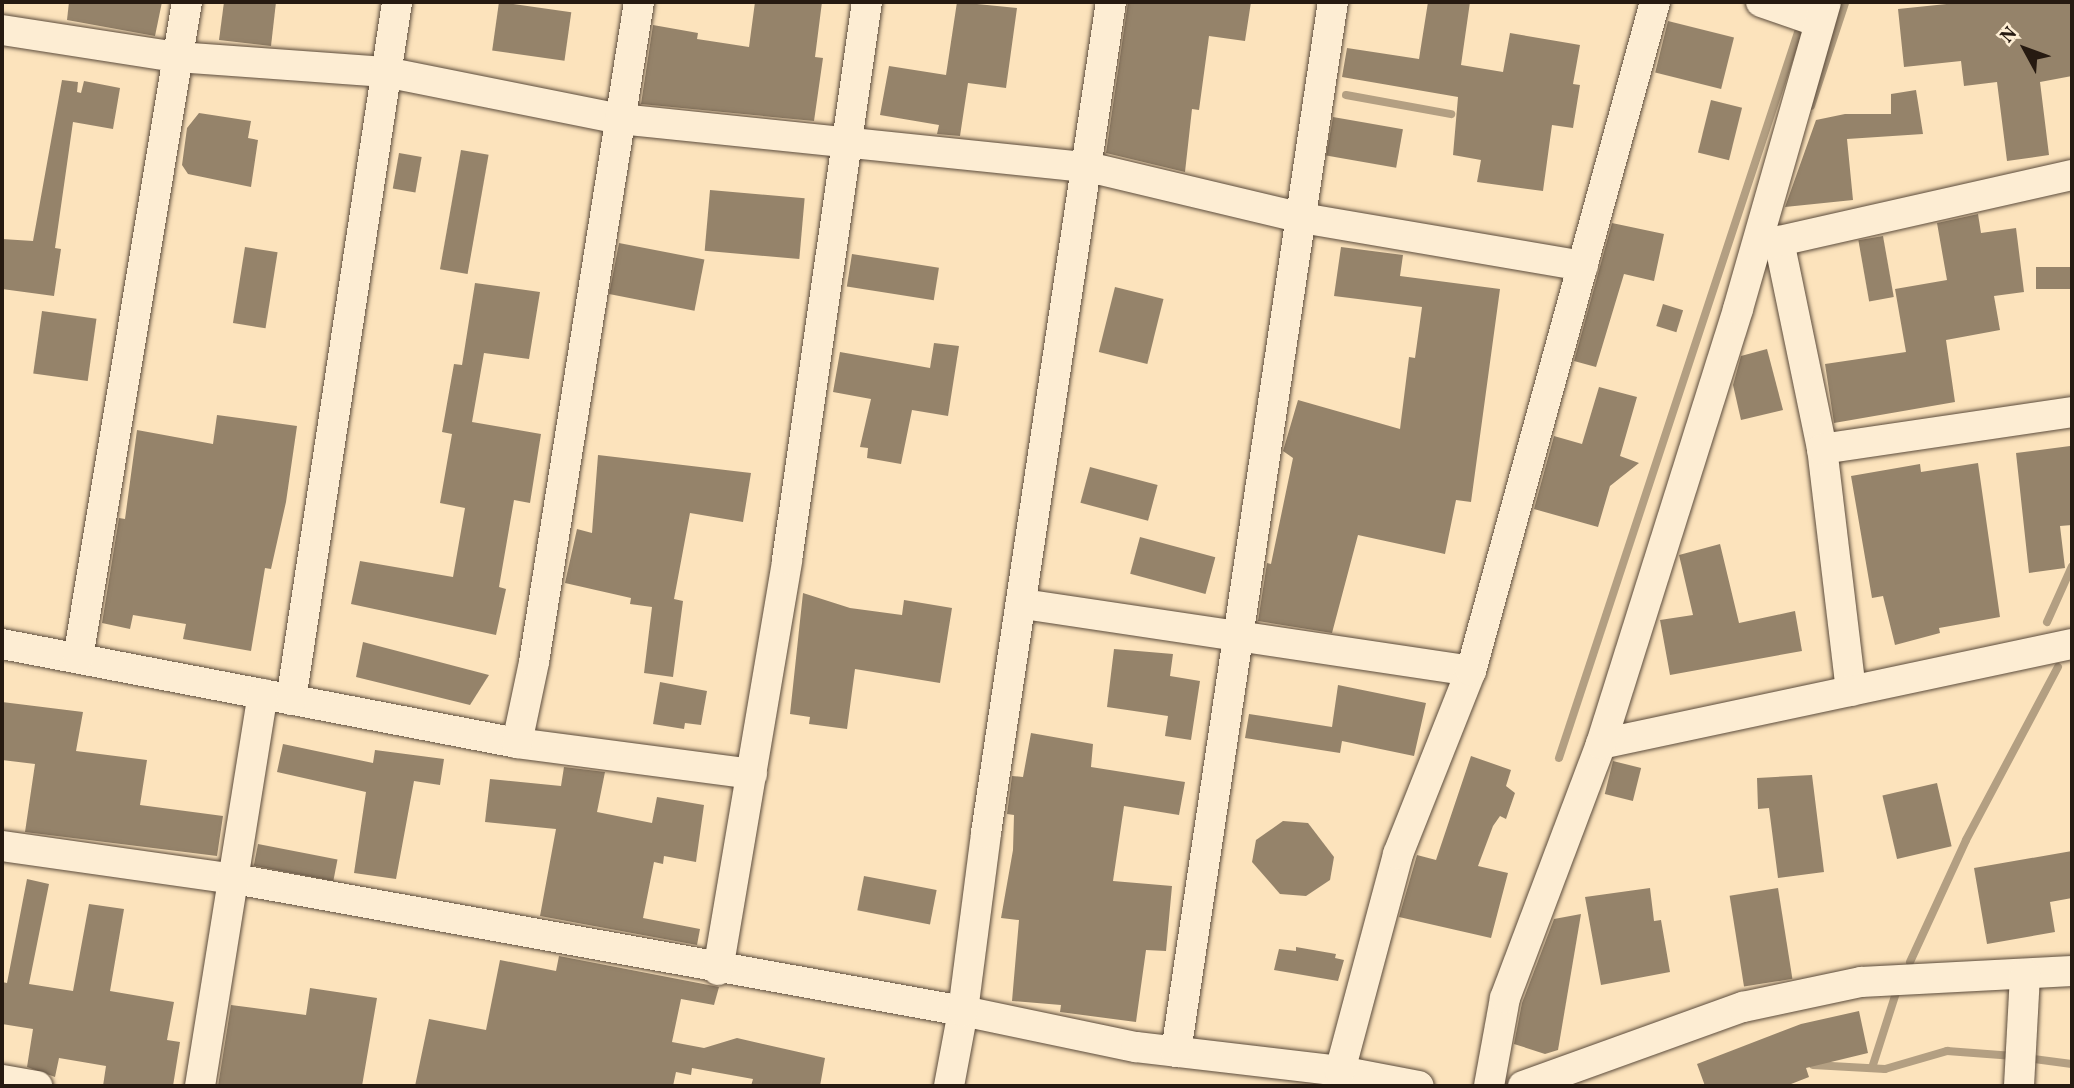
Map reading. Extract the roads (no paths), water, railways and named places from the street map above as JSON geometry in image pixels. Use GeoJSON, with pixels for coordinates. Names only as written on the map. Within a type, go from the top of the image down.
{"type":"FeatureCollection","features":[{"type":"Feature","properties":{"kind":"street"},"geometry":{"type":"LineString","coordinates":[[78,659],[187,2]]}},
{"type":"Feature","properties":{"kind":"street"},"geometry":{"type":"LineString","coordinates":[[200,1086],[235,879],[277,697],[397,2]]}},
{"type":"Feature","properties":{"kind":"street"},"geometry":{"type":"LineString","coordinates":[[517,743],[534,662],[639,2]]}},
{"type":"Feature","properties":{"kind":"street"},"geometry":{"type":"LineString","coordinates":[[718,970],[752,774],[867,2]]}},
{"type":"Feature","properties":{"kind":"street"},"geometry":{"type":"LineString","coordinates":[[948,1086],[963,1011],[986,833],[1023,604],[1111,2]]}},
{"type":"Feature","properties":{"kind":"street"},"geometry":{"type":"LineString","coordinates":[[1177,1052],[1241,636],[1333,2]]}},
{"type":"Feature","properties":{"kind":"street"},"geometry":{"type":"LineString","coordinates":[[1340,1071],[1398,854],[1471,671],[1656,2]]}},
{"type":"Feature","properties":{"kind":"street"},"geometry":{"type":"LineString","coordinates":[[1489,1086],[1504,998],[1523,942],[1601,744],[1768,243],[1823,12],[1761,2]]}},
{"type":"Feature","properties":{"kind":"street"},"geometry":{"type":"LineString","coordinates":[[2,30],[177,57],[385,72],[620,120],[848,140],[1088,167],[1302,218],[1583,266]]}},
{"type":"Feature","properties":{"kind":"street"},"geometry":{"type":"LineString","coordinates":[[1768,243],[2072,175]]}},
{"type":"Feature","properties":{"kind":"street"},"geometry":{"type":"LineString","coordinates":[[1768,243],[1822,449],[1851,691]]}},
{"type":"Feature","properties":{"kind":"street"},"geometry":{"type":"LineString","coordinates":[[1822,449],[2072,412]]}},
{"type":"Feature","properties":{"kind":"street"},"geometry":{"type":"LineString","coordinates":[[1023,604],[1471,671]]}},
{"type":"Feature","properties":{"kind":"street"},"geometry":{"type":"LineString","coordinates":[[1601,744],[2072,643]]}},
{"type":"Feature","properties":{"kind":"street"},"geometry":{"type":"LineString","coordinates":[[2,644],[517,743],[752,774]]}},
{"type":"Feature","properties":{"kind":"street"},"geometry":{"type":"LineString","coordinates":[[2,846],[235,879],[718,970],[963,1011],[1177,1052],[1340,1071],[1419,1086]]}},
{"type":"Feature","properties":{"kind":"street"},"geometry":{"type":"LineString","coordinates":[[1523,1086],[1743,1007],[1861,982],[2072,971]]}},
{"type":"Feature","properties":{"kind":"street"},"geometry":{"type":"LineString","coordinates":[[2020,1067],[2025,974]]}},
{"type":"Feature","properties":{"kind":"street"},"geometry":{"type":"LineString","coordinates":[[2,1080],[37,1086]]}},
{"type":"Feature","properties":{"kind":"waterway"},"geometry":{"type":"LineString","coordinates":[[1559,758],[1808,2]]}},
{"type":"Feature","properties":{"kind":"waterway"},"geometry":{"type":"LineString","coordinates":[[1811,106],[1845,3]]}},
{"type":"Feature","properties":{"kind":"waterway"},"geometry":{"type":"LineString","coordinates":[[1346,95],[1451,114]]}},
{"type":"Feature","properties":{"kind":"waterway"},"geometry":{"type":"LineString","coordinates":[[2047,622],[2072,566]]}},
{"type":"Feature","properties":{"kind":"waterway"},"geometry":{"type":"LineString","coordinates":[[1910,962],[1966,840],[2058,667]]}},
{"type":"Feature","properties":{"kind":"waterway"},"geometry":{"type":"LineString","coordinates":[[1872,1068],[1896,993]]}},
{"type":"Feature","properties":{"kind":"waterway"},"geometry":{"type":"LineString","coordinates":[[1813,1065],[1885,1069],[1947,1051],[2014,1056]]}},
{"type":"Feature","properties":{"kind":"waterway"},"geometry":{"type":"LineString","coordinates":[[2027,1058],[2072,1064]]}}]}
